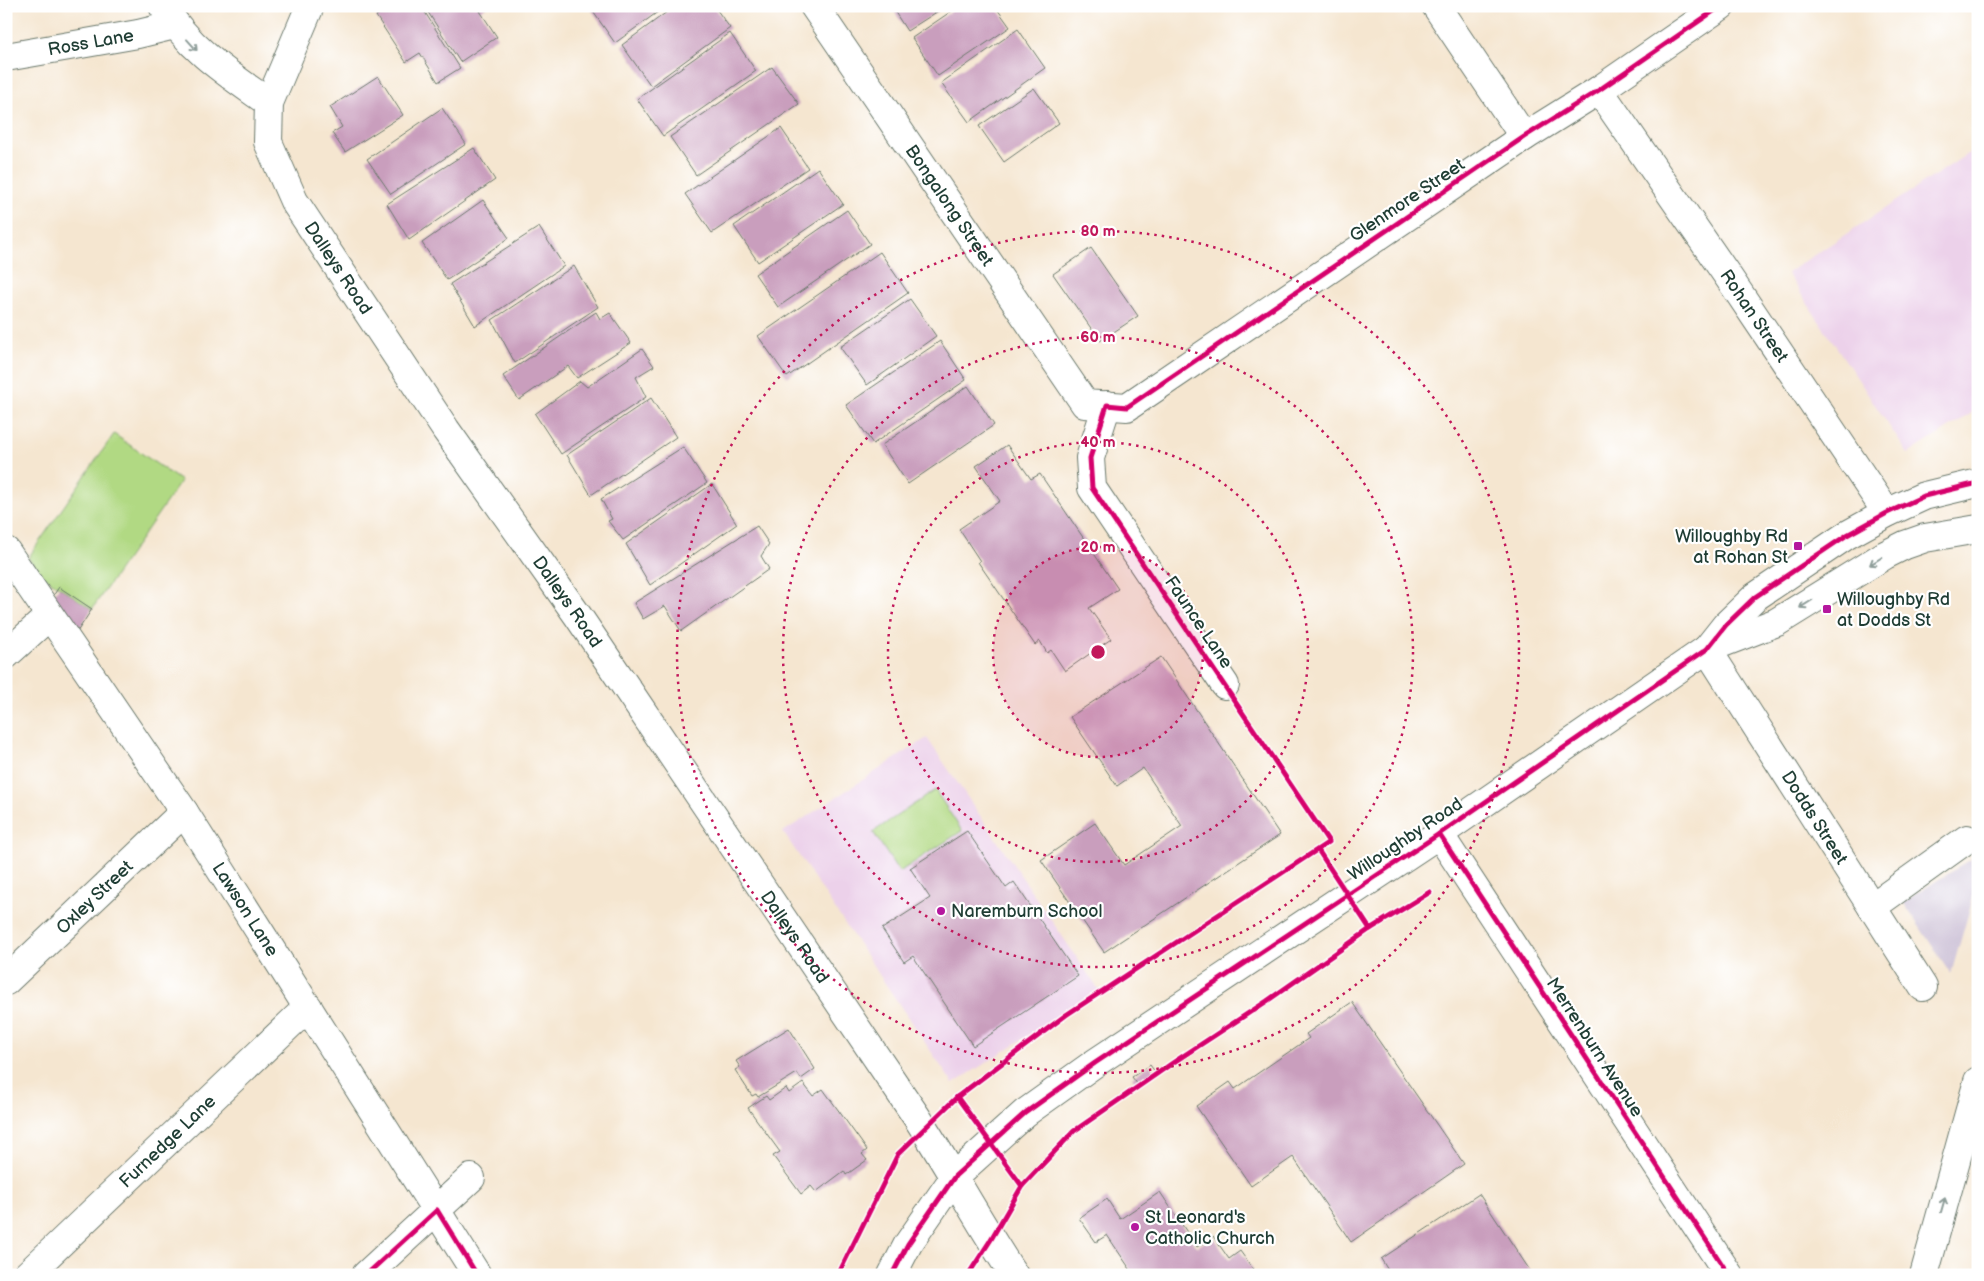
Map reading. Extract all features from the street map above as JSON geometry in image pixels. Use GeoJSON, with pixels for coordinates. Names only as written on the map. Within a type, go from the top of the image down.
{"type":"FeatureCollection","features":[{"type":"Feature","properties":{"kind":"main road","name":"Dalleys Road"},"geometry":{"type":"LineString","coordinates":[[310,6],[269,103],[268,142],[294,201],[446,430],[578,616],[816,967],[955,1176],[990,1241],[1014,1275]]}},
{"type":"Feature","properties":{"kind":"main road","name":"Bongalong Street"},"geometry":{"type":"LineString","coordinates":[[814,6],[1096,405]]}},
{"type":"Feature","properties":{"kind":"main road"},"geometry":{"type":"LineString","coordinates":[[1436,6],[1524,136]]}},
{"type":"Feature","properties":{"kind":"main road","name":"Glenmore Street"},"geometry":{"type":"LineString","coordinates":[[1096,405],[1127,407],[1524,136],[1599,90],[1721,6]]}},
{"type":"Feature","properties":{"kind":"main road"},"geometry":{"type":"LineString","coordinates":[[169,16],[198,51],[269,103]]}},
{"type":"Feature","properties":{"kind":"main road","name":"Ross Lane"},"geometry":{"type":"LineString","coordinates":[[6,57],[138,34],[169,16]]}},
{"type":"Feature","properties":{"kind":"main road","name":"Rohan Street"},"geometry":{"type":"LineString","coordinates":[[1599,90],[1729,278],[1886,513],[1905,545]]}},
{"type":"Feature","properties":{"kind":"main road","name":"Faunce Lane"},"geometry":{"type":"LineString","coordinates":[[1096,405],[1090,458],[1092,488],[1225,685]]}},
{"type":"Feature","properties":{"kind":"main road","name":"Willoughby Road"},"geometry":{"type":"LineString","coordinates":[[1707,649],[1731,620],[1755,597],[1847,535],[1886,513],[1924,496],[1978,483]]}},
{"type":"Feature","properties":{"kind":"main road","name":"Willoughby Road"},"geometry":{"type":"LineString","coordinates":[[892,1275],[908,1244],[955,1176],[1032,1107],[1439,834],[1707,649],[1777,622],[1885,555],[1905,545],[1925,538],[1977,530]]}},
{"type":"Feature","properties":{"kind":"main road","name":"Lawson Lane"},"geometry":{"type":"LineString","coordinates":[[6,551],[48,616],[184,812],[477,1275]]}},
{"type":"Feature","properties":{"kind":"main road"},"geometry":{"type":"LineString","coordinates":[[6,655],[48,616]]}},
{"type":"Feature","properties":{"kind":"main road","name":"Dodds Street"},"geometry":{"type":"LineString","coordinates":[[1707,649],[1923,987]]}},
{"type":"Feature","properties":{"kind":"main road","name":"Oxley Street"},"geometry":{"type":"LineString","coordinates":[[6,981],[184,812]]}},
{"type":"Feature","properties":{"kind":"main road","name":"Merrenburn Avenue"},"geometry":{"type":"LineString","coordinates":[[1439,834],[1729,1275]]}},
{"type":"Feature","properties":{"kind":"main road"},"geometry":{"type":"LineString","coordinates":[[1872,907],[1968,839]]}},
{"type":"Feature","properties":{"kind":"main road","name":"Furnedge Lane"},"geometry":{"type":"LineString","coordinates":[[27,1275],[308,1006]]}},
{"type":"Feature","properties":{"kind":"main road"},"geometry":{"type":"LineString","coordinates":[[1924,1275],[1978,1082]]}},
{"type":"Feature","properties":{"kind":"main road"},"geometry":{"type":"LineString","coordinates":[[366,1275],[471,1178]]}},
{"type":"Feature","properties":{"kind":"shaded area"},"geometry":{"type":"Polygon","coordinates":[[[1978,147],[1978,409],[1908,454],[1787,273],[1978,147]]]}},
{"type":"Feature","properties":{"kind":"shaded area","name":"Naremburn School"},"geometry":{"type":"Polygon","coordinates":[[[927,738],[1099,990],[953,1084],[783,832],[927,738]]]}},
{"type":"Feature","properties":{"kind":"shaded area"},"geometry":{"type":"Polygon","coordinates":[[[1978,855],[1978,880],[1951,974],[1903,902],[1978,855]]]}},
{"type":"Feature","properties":{"kind":"green space"},"geometry":{"type":"Polygon","coordinates":[[[114,434],[181,481],[92,609],[43,576],[28,558],[114,434]]]}},
{"type":"Feature","properties":{"kind":"green space"},"geometry":{"type":"Polygon","coordinates":[[[935,790],[962,831],[899,872],[873,832],[935,790]]]}},
{"type":"Feature","properties":{"kind":"building"},"geometry":{"type":"Polygon","coordinates":[[[389,6],[421,6],[460,68],[438,82],[420,53],[406,62],[376,16],[389,6]]]}},
{"type":"Feature","properties":{"kind":"building"},"geometry":{"type":"Polygon","coordinates":[[[424,6],[487,6],[480,11],[497,37],[460,62],[424,6]]]}},
{"type":"Feature","properties":{"kind":"building"},"geometry":{"type":"Polygon","coordinates":[[[589,6],[666,6],[615,43],[589,6]]]}},
{"type":"Feature","properties":{"kind":"building"},"geometry":{"type":"Polygon","coordinates":[[[675,6],[714,6],[730,28],[651,86],[622,45],[675,6]]]}},
{"type":"Feature","properties":{"kind":"building"},"geometry":{"type":"Polygon","coordinates":[[[891,6],[946,6],[907,31],[891,6]]]}},
{"type":"Feature","properties":{"kind":"building"},"geometry":{"type":"Polygon","coordinates":[[[959,6],[995,6],[1010,27],[938,76],[912,38],[959,6]]]}},
{"type":"Feature","properties":{"kind":"building"},"geometry":{"type":"Polygon","coordinates":[[[1018,29],[1045,68],[969,122],[941,83],[1018,29]]]}},
{"type":"Feature","properties":{"kind":"building"},"geometry":{"type":"Polygon","coordinates":[[[730,33],[756,71],[663,136],[637,99],[730,33]]]}},
{"type":"Feature","properties":{"kind":"building"},"geometry":{"type":"Polygon","coordinates":[[[772,67],[799,104],[696,175],[670,137],[772,67]]]}},
{"type":"Feature","properties":{"kind":"building"},"geometry":{"type":"Polygon","coordinates":[[[378,76],[403,115],[345,152],[332,133],[342,127],[330,107],[378,76]]]}},
{"type":"Feature","properties":{"kind":"building"},"geometry":{"type":"Polygon","coordinates":[[[1034,88],[1059,123],[1004,162],[979,126],[1034,88]]]}},
{"type":"Feature","properties":{"kind":"building"},"geometry":{"type":"Polygon","coordinates":[[[442,108],[466,144],[391,194],[367,159],[442,108]]]}},
{"type":"Feature","properties":{"kind":"building"},"geometry":{"type":"Polygon","coordinates":[[[781,128],[808,168],[712,233],[685,194],[781,128]]]}},
{"type":"Feature","properties":{"kind":"building"},"geometry":{"type":"Polygon","coordinates":[[[474,148],[495,180],[409,240],[387,204],[474,148]]]}},
{"type":"Feature","properties":{"kind":"building"},"geometry":{"type":"Polygon","coordinates":[[[818,168],[843,204],[758,262],[734,226],[818,168]]]}},
{"type":"Feature","properties":{"kind":"building"},"geometry":{"type":"Polygon","coordinates":[[[483,200],[509,238],[447,280],[422,243],[483,200]]]}},
{"type":"Feature","properties":{"kind":"building"},"geometry":{"type":"Polygon","coordinates":[[[847,210],[870,244],[778,307],[755,274],[847,210]]]}},
{"type":"Feature","properties":{"kind":"building"},"geometry":{"type":"Polygon","coordinates":[[[539,227],[564,266],[475,326],[450,284],[539,227]]]}},
{"type":"Feature","properties":{"kind":"building"},"geometry":{"type":"Polygon","coordinates":[[[1091,248],[1138,316],[1100,341],[1053,274],[1091,248]]]}},
{"type":"Feature","properties":{"kind":"building"},"geometry":{"type":"Polygon","coordinates":[[[880,252],[908,293],[787,377],[758,336],[880,252]]]}},
{"type":"Feature","properties":{"kind":"building"},"geometry":{"type":"Polygon","coordinates":[[[574,266],[598,307],[515,363],[492,320],[574,266]]]}},
{"type":"Feature","properties":{"kind":"building"},"geometry":{"type":"Polygon","coordinates":[[[910,299],[936,336],[867,385],[840,347],[910,299]]]}},
{"type":"Feature","properties":{"kind":"building"},"geometry":{"type":"Polygon","coordinates":[[[596,312],[600,319],[610,313],[631,343],[577,378],[568,366],[519,400],[503,376],[596,312]]]}},
{"type":"Feature","properties":{"kind":"building"},"geometry":{"type":"Polygon","coordinates":[[[940,341],[966,380],[873,444],[846,405],[940,341]]]}},
{"type":"Feature","properties":{"kind":"building"},"geometry":{"type":"Polygon","coordinates":[[[642,349],[654,366],[636,377],[646,397],[561,454],[535,414],[580,381],[587,387],[642,349]]]}},
{"type":"Feature","properties":{"kind":"building"},"geometry":{"type":"Polygon","coordinates":[[[968,386],[994,425],[908,484],[882,445],[968,386]]]}},
{"type":"Feature","properties":{"kind":"building"},"geometry":{"type":"Polygon","coordinates":[[[651,398],[676,437],[591,495],[567,455],[651,398]]]}},
{"type":"Feature","properties":{"kind":"building"},"geometry":{"type":"Polygon","coordinates":[[[1007,445],[1031,479],[1040,474],[1118,589],[1089,608],[1111,639],[1065,671],[1051,650],[1047,653],[1040,641],[1035,645],[978,562],[980,561],[959,529],[1000,501],[976,466],[1007,445]]]}},
{"type":"Feature","properties":{"kind":"building"},"geometry":{"type":"Polygon","coordinates":[[[683,447],[707,483],[623,540],[608,521],[612,519],[601,499],[683,447]]]}},
{"type":"Feature","properties":{"kind":"building"},"geometry":{"type":"Polygon","coordinates":[[[712,484],[737,524],[650,585],[626,544],[712,484]]]}},
{"type":"Feature","properties":{"kind":"building"},"geometry":{"type":"Polygon","coordinates":[[[757,526],[769,544],[761,556],[769,569],[681,631],[665,606],[643,619],[634,603],[757,526]]]}},
{"type":"Feature","properties":{"kind":"building"},"geometry":{"type":"Polygon","coordinates":[[[59,587],[92,609],[77,632],[53,596],[59,587]]]}},
{"type":"Feature","properties":{"kind":"building"},"geometry":{"type":"Polygon","coordinates":[[[1161,657],[1280,835],[1104,952],[1041,860],[1095,823],[1124,865],[1182,826],[1143,768],[1117,786],[1070,717],[1161,657]]]}},
{"type":"Feature","properties":{"kind":"building"},"geometry":{"type":"Polygon","coordinates":[[[967,831],[1006,888],[1014,882],[1078,976],[973,1046],[913,956],[904,962],[882,929],[930,898],[910,868],[967,831]]]}},
{"type":"Feature","properties":{"kind":"building"},"geometry":{"type":"Polygon","coordinates":[[[1352,1002],[1464,1164],[1351,1242],[1293,1157],[1251,1186],[1196,1106],[1230,1082],[1235,1089],[1309,1038],[1306,1034],[1352,1002]]]}},
{"type":"Feature","properties":{"kind":"building"},"geometry":{"type":"Polygon","coordinates":[[[789,1028],[815,1069],[801,1079],[797,1073],[758,1097],[756,1094],[752,1096],[735,1070],[740,1067],[736,1061],[789,1028]]]}},
{"type":"Feature","properties":{"kind":"building"},"geometry":{"type":"Polygon","coordinates":[[[1150,1065],[1156,1073],[1138,1085],[1132,1077],[1150,1065]]]}},
{"type":"Feature","properties":{"kind":"building"},"geometry":{"type":"Polygon","coordinates":[[[803,1083],[813,1096],[823,1089],[867,1150],[862,1154],[867,1160],[846,1175],[844,1171],[816,1192],[811,1186],[801,1194],[773,1156],[780,1152],[748,1108],[766,1096],[769,1100],[786,1088],[789,1093],[803,1083]]]}},
{"type":"Feature","properties":{"kind":"building","name":"St Leonard's Catholic Church"},"geometry":{"type":"Polygon","coordinates":[[[1160,1192],[1197,1247],[1213,1236],[1229,1259],[1240,1251],[1253,1269],[1244,1275],[1134,1275],[1107,1235],[1096,1242],[1079,1218],[1107,1199],[1120,1219],[1160,1192]]]}},
{"type":"Feature","properties":{"kind":"building"},"geometry":{"type":"Polygon","coordinates":[[[1479,1194],[1533,1275],[1391,1275],[1381,1259],[1479,1194]]]}},
{"type":"Feature","properties":{"kind":"cycle path"},"geometry":{"type":"LineString","coordinates":[[957,1097],[1066,1015],[1329,842],[1092,488],[1090,458],[1107,405],[1127,407],[1524,137],[1599,90],[1721,6]]}},
{"type":"Feature","properties":{"kind":"cycle path"},"geometry":{"type":"LineString","coordinates":[[892,1275],[908,1244],[955,1176],[1025,1113],[1095,1063],[1439,834],[1707,649],[1726,625],[1755,597],[1847,535],[1887,513],[1924,496],[1978,483]]}},
{"type":"Feature","properties":{"kind":"cycle path"},"geometry":{"type":"LineString","coordinates":[[1439,834],[1729,1275]]}},
{"type":"Feature","properties":{"kind":"cycle path"},"geometry":{"type":"LineString","coordinates":[[1318,850],[1370,929]]}},
{"type":"Feature","properties":{"kind":"cycle path"},"geometry":{"type":"LineString","coordinates":[[968,1275],[1022,1186],[1074,1131],[1370,929],[1430,892]]}},
{"type":"Feature","properties":{"kind":"cycle path"},"geometry":{"type":"LineString","coordinates":[[838,1275],[898,1154],[957,1097],[1022,1186]]}},
{"type":"Feature","properties":{"kind":"cycle path"},"geometry":{"type":"LineString","coordinates":[[366,1275],[437,1210],[477,1275]]}},
{"type":"Feature","properties":{"kind":"place","name":"Willoughby Rd at Rohan St"},"geometry":{"type":"Point","coordinates":[1798,546]}},
{"type":"Feature","properties":{"kind":"place","name":"Willoughby Rd at Dodds St"},"geometry":{"type":"Point","coordinates":[1827,609]}},
{"type":"Feature","properties":{"kind":"place","name":"Naremburn School"},"geometry":{"type":"Point","coordinates":[941,911]}},
{"type":"Feature","properties":{"kind":"place","name":"St Leonard's Catholic Church"},"geometry":{"type":"Point","coordinates":[1135,1227]}}]}
